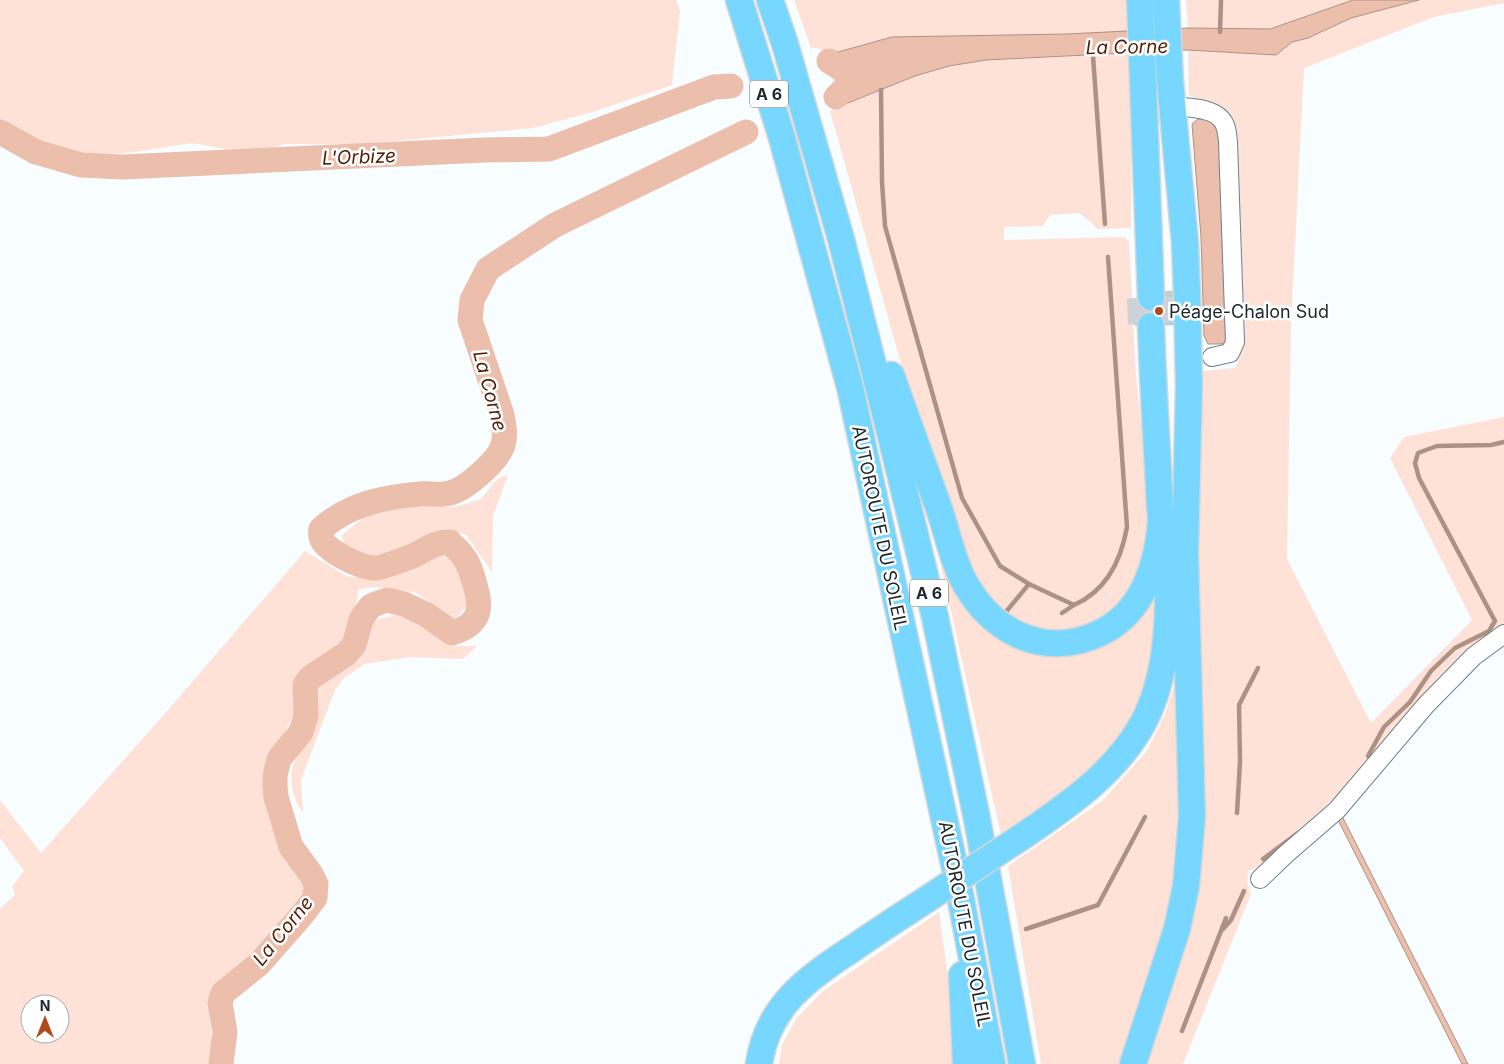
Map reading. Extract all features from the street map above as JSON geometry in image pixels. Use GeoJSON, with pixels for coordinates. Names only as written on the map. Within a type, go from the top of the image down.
{"type":"FeatureCollection","features":[{"type":"Feature","properties":{"kind":"highway","name":"AUTOROUTE DU SOLEIL"},"geometry":{"type":"LineString","coordinates":[[739,0],[782,138],[850,388],[956,873],[992,1064]]}},
{"type":"Feature","properties":{"kind":"highway","name":"AUTOROUTE DU SOLEIL"},"geometry":{"type":"LineString","coordinates":[[770,0],[785,44],[835,219],[935,616],[977,819],[1022,1064]]}},
{"type":"Feature","properties":{"kind":"highway"},"geometry":{"type":"LineString","coordinates":[[1140,2],[1150,298]]}},
{"type":"Feature","properties":{"kind":"highway"},"geometry":{"type":"LineString","coordinates":[[1133,1064],[1177,929],[1186,886],[1192,817],[1184,553],[1189,386],[1187,302],[1185,243],[1166,2]]}},
{"type":"Feature","properties":{"kind":"highway"},"geometry":{"type":"LineString","coordinates":[[835,219],[938,505],[960,572],[974,597],[988,614],[1004,628],[1036,642],[1057,644],[1077,641],[1107,630],[1128,612],[1145,588],[1158,550],[1161,520]]}},
{"type":"Feature","properties":{"kind":"highway"},"geometry":{"type":"LineString","coordinates":[[760,1064],[765,1039],[776,1016],[794,993],[814,974],[910,915],[1026,839],[1107,771],[1136,734],[1150,705],[1161,668],[1167,618],[1168,578],[1161,520],[1153,395],[1151,326]]}},
{"type":"Feature","properties":{"kind":"highway"},"geometry":{"type":"LineString","coordinates":[[1026,839],[1052,827],[1107,784],[1137,748],[1152,724],[1160,707],[1169,673],[1184,553]]}},
{"type":"Feature","properties":{"kind":"highway"},"geometry":{"type":"LineString","coordinates":[[956,873],[966,1064]]}},
{"type":"Feature","properties":{"kind":"highway"},"geometry":{"type":"LineString","coordinates":[[770,1064],[776,1036],[788,1016],[802,999],[838,968],[910,915]]}},
{"type":"Feature","properties":{"kind":"street"},"geometry":{"type":"LineString","coordinates":[[1172,94],[1221,118],[1226,127],[1235,342],[1230,353],[1212,357]]}},
{"type":"Feature","properties":{"kind":"street"},"geometry":{"type":"LineString","coordinates":[[1260,879],[1337,810],[1426,705],[1474,656],[1504,634]]}},
{"type":"Feature","properties":{"kind":"shaded area"},"geometry":{"type":"Polygon","coordinates":[[[0,0],[676,0],[680,11],[672,85],[593,112],[533,128],[362,144],[285,144],[255,152],[241,152],[192,143],[108,154],[71,153],[51,148],[0,121],[0,0]]]}},
{"type":"Feature","properties":{"kind":"shaded area"},"geometry":{"type":"Polygon","coordinates":[[[794,0],[1133,0],[1133,31],[892,37],[831,54],[817,48],[811,48],[794,0]]]}},
{"type":"Feature","properties":{"kind":"shaded area"},"geometry":{"type":"Polygon","coordinates":[[[1186,0],[1353,0],[1270,29],[1188,28],[1186,0]]]}},
{"type":"Feature","properties":{"kind":"shaded area"},"geometry":{"type":"Polygon","coordinates":[[[1419,0],[1504,0],[1504,3],[1434,17],[1304,68],[1291,325],[1287,559],[1371,723],[1472,620],[1390,458],[1404,437],[1504,417],[1504,629],[1324,819],[1263,865],[1248,871],[1247,881],[1251,894],[1183,1064],[1141,1064],[1179,943],[1198,600],[1199,380],[1203,371],[1235,368],[1240,356],[1241,270],[1234,120],[1226,111],[1210,106],[1189,95],[1188,50],[1276,55],[1292,42],[1308,38],[1351,18],[1419,0]]]}},
{"type":"Feature","properties":{"kind":"shaded area"},"geometry":{"type":"Polygon","coordinates":[[[1132,52],[1131,228],[1098,229],[1080,213],[1050,215],[1043,226],[1004,227],[1004,240],[1125,237],[1129,242],[1136,376],[1149,498],[1147,566],[1111,620],[1059,634],[1022,628],[977,590],[918,424],[830,111],[915,76],[949,66],[986,60],[1105,55],[1132,52]]]}},
{"type":"Feature","properties":{"kind":"shaded area"},"geometry":{"type":"Polygon","coordinates":[[[508,475],[493,516],[492,572],[466,535],[450,530],[376,556],[359,555],[345,546],[342,535],[364,517],[388,509],[426,506],[455,507],[481,499],[497,479],[508,475]]]}},
{"type":"Feature","properties":{"kind":"shaded area"},"geometry":{"type":"Polygon","coordinates":[[[928,508],[972,608],[1060,651],[1157,578],[1158,644],[1136,726],[1090,777],[1002,840],[928,508]]]}},
{"type":"Feature","properties":{"kind":"shaded area"},"geometry":{"type":"Polygon","coordinates":[[[305,551],[348,577],[382,576],[444,553],[463,571],[471,601],[454,620],[415,592],[377,587],[359,589],[352,620],[338,651],[310,665],[299,677],[296,710],[281,740],[271,752],[268,770],[268,793],[286,855],[301,876],[306,890],[279,931],[216,984],[210,1004],[212,1064],[0,1064],[0,908],[15,895],[12,887],[24,871],[0,838],[0,800],[41,853],[168,710],[305,551]]]}},
{"type":"Feature","properties":{"kind":"shaded area"},"geometry":{"type":"Polygon","coordinates":[[[395,615],[415,618],[436,632],[451,646],[477,646],[463,659],[410,657],[365,664],[344,678],[335,690],[301,780],[303,813],[294,796],[291,776],[294,763],[310,729],[317,691],[328,677],[354,659],[377,620],[395,615]]]}},
{"type":"Feature","properties":{"kind":"shaded area"},"geometry":{"type":"Polygon","coordinates":[[[1178,673],[1181,879],[1128,1064],[1041,1064],[1008,866],[1102,801],[1147,751],[1165,714],[1178,673]]]}},
{"type":"Feature","properties":{"kind":"shaded area"},"geometry":{"type":"Polygon","coordinates":[[[939,912],[957,1041],[958,1064],[779,1064],[782,1045],[796,1019],[823,991],[939,912]]]}},
{"type":"Feature","properties":{"kind":"water"},"geometry":{"type":"Polygon","coordinates":[[[1353,0],[1419,0],[1351,18],[1308,38],[1292,42],[1276,55],[1188,50],[986,60],[949,66],[915,76],[843,105],[831,54],[892,37],[1067,34],[1188,28],[1270,29],[1353,0]]]}},
{"type":"Feature","properties":{"kind":"water"},"geometry":{"type":"Polygon","coordinates":[[[1198,119],[1209,120],[1219,126],[1225,237],[1222,244],[1225,264],[1229,340],[1222,344],[1208,344],[1204,336],[1201,237],[1192,124],[1198,119]]]}},
{"type":"Feature","properties":{"kind":"water"},"geometry":{"type":"Polygon","coordinates":[[[1341,814],[1468,1064],[1462,1064],[1337,818],[1341,814]]]}},
{"type":"Feature","properties":{"kind":"building","name":"Péage-Chalon Sud"},"geometry":{"type":"Polygon","coordinates":[[[1183,296],[1184,325],[1135,326],[1134,298],[1183,296]]]}},
{"type":"Feature","properties":{"kind":"waterway"},"geometry":{"type":"LineString","coordinates":[[1220,32],[1221,0]]}},
{"type":"Feature","properties":{"kind":"waterway"},"geometry":{"type":"LineString","coordinates":[[1093,56],[1105,224]]}},
{"type":"Feature","properties":{"kind":"waterway","name":"L'Orbize"},"geometry":{"type":"LineString","coordinates":[[829,61],[855,78]]}},
{"type":"Feature","properties":{"kind":"waterway","name":"La Corne"},"geometry":{"type":"LineString","coordinates":[[836,97],[855,78]]}},
{"type":"Feature","properties":{"kind":"waterway","name":"L'Orbize"},"geometry":{"type":"LineString","coordinates":[[0,132],[36,152],[81,165],[123,167],[485,150],[549,149],[714,87],[731,86]]}},
{"type":"Feature","properties":{"kind":"waterway"},"geometry":{"type":"LineString","coordinates":[[881,90],[882,182],[885,226],[962,498],[1000,566],[1029,584]]}},
{"type":"Feature","properties":{"kind":"waterway","name":"La Corne"},"geometry":{"type":"LineString","coordinates":[[221,1064],[225,1032],[220,1003],[223,993],[259,964],[315,898],[316,884],[291,847],[276,797],[275,786],[279,759],[301,732],[306,716],[305,685],[310,678],[346,654],[354,645],[361,620],[371,606],[387,600],[404,604],[427,615],[452,633],[468,626],[477,615],[479,602],[472,573],[462,554],[450,542],[437,544],[417,554],[372,568],[342,557],[327,547],[323,542],[321,529],[343,513],[368,503],[393,497],[450,493],[481,474],[495,459],[503,445],[504,426],[470,320],[472,300],[488,269],[555,225],[746,132]]}},
{"type":"Feature","properties":{"kind":"waterway"},"geometry":{"type":"LineString","coordinates":[[1074,605],[1095,592],[1110,574],[1121,552],[1127,527],[1108,257]]}},
{"type":"Feature","properties":{"kind":"waterway"},"geometry":{"type":"LineString","coordinates":[[1368,756],[1384,727],[1410,702],[1431,671],[1455,648],[1489,631],[1495,621],[1419,478],[1415,463],[1418,453],[1437,446],[1491,445],[1504,442]]}},
{"type":"Feature","properties":{"kind":"waterway"},"geometry":{"type":"LineString","coordinates":[[1005,613],[1029,584],[1074,605],[1062,613]]}},
{"type":"Feature","properties":{"kind":"waterway"},"geometry":{"type":"LineString","coordinates":[[1237,813],[1240,762],[1239,705],[1258,668]]}},
{"type":"Feature","properties":{"kind":"waterway"},"geometry":{"type":"LineString","coordinates":[[1026,929],[1098,905],[1145,817]]}},
{"type":"Feature","properties":{"kind":"waterway"},"geometry":{"type":"LineString","coordinates":[[1263,859],[1298,833]]}},
{"type":"Feature","properties":{"kind":"waterway"},"geometry":{"type":"LineString","coordinates":[[1223,929],[1231,920],[1244,891]]}},
{"type":"Feature","properties":{"kind":"waterway"},"geometry":{"type":"LineString","coordinates":[[1182,1031],[1226,918]]}},
{"type":"Feature","properties":{"kind":"tunnel"},"geometry":{"type":"LineString","coordinates":[[1160,297],[1161,325]]}},
{"type":"Feature","properties":{"kind":"tunnel"},"geometry":{"type":"LineString","coordinates":[[1140,298],[1141,326]]}},
{"type":"Feature","properties":{"kind":"place","name":"Péage-Chalon Sud"},"geometry":{"type":"Point","coordinates":[1159,311]}}]}
